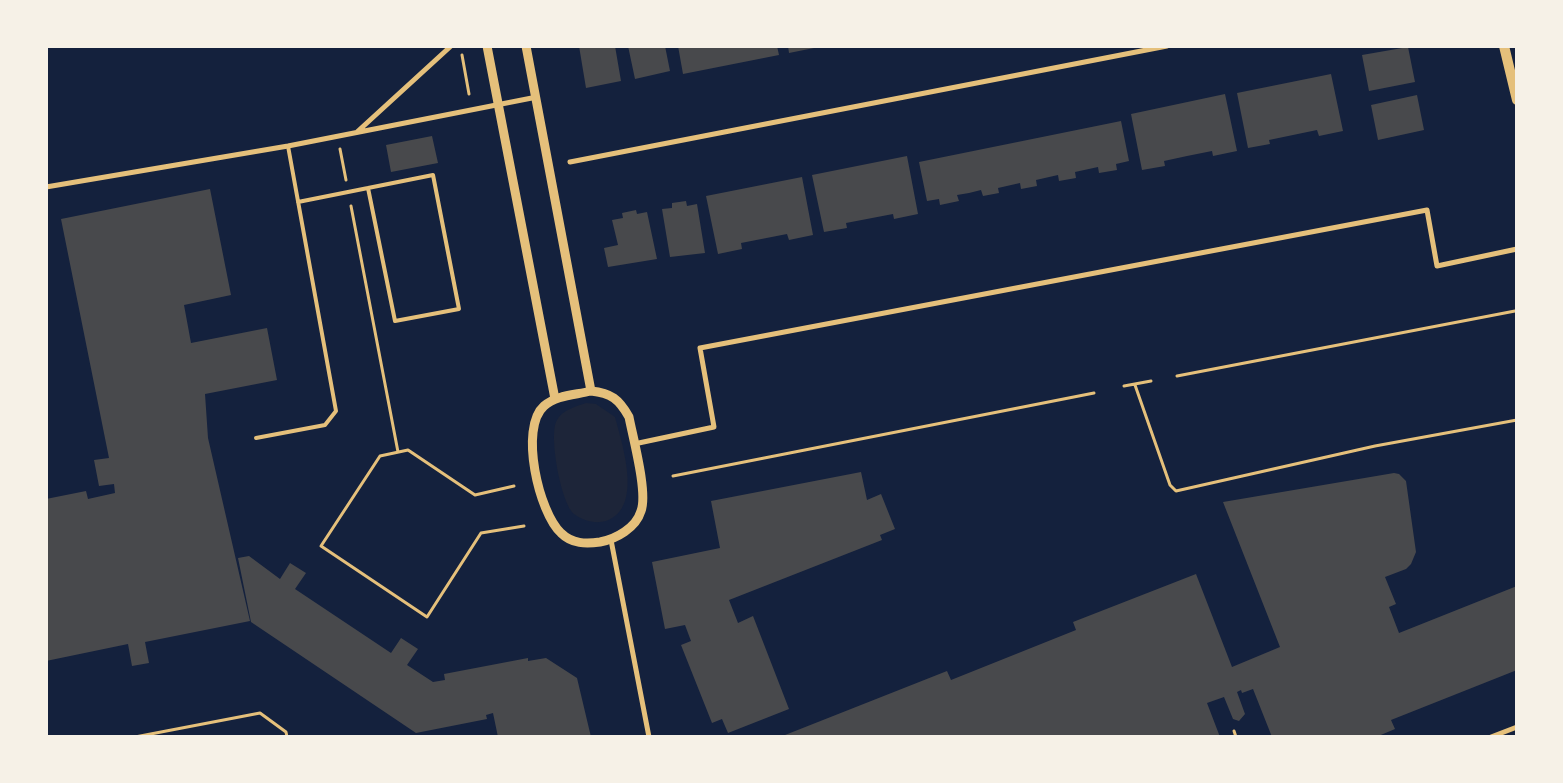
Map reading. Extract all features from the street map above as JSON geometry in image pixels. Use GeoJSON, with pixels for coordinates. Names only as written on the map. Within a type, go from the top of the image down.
{"type":"FeatureCollection","features":[{"type":"Feature","properties":{"kind":"main road"},"geometry":{"type":"LineString","coordinates":[[1504,46],[1517,100]]}},
{"type":"Feature","properties":{"kind":"street"},"geometry":{"type":"LineString","coordinates":[[356,132],[451,46]]}},
{"type":"Feature","properties":{"kind":"street"},"geometry":{"type":"LineString","coordinates":[[487,46],[555,399]]}},
{"type":"Feature","properties":{"kind":"street"},"geometry":{"type":"LineString","coordinates":[[526,46],[591,391]]}},
{"type":"Feature","properties":{"kind":"street"},"geometry":{"type":"LineString","coordinates":[[570,162],[1167,46]]}},
{"type":"Feature","properties":{"kind":"street"},"geometry":{"type":"LineString","coordinates":[[46,187],[288,146],[537,97]]}},
{"type":"Feature","properties":{"kind":"street"},"geometry":{"type":"LineString","coordinates":[[634,444],[714,427],[700,348],[1427,210],[1438,266],[1517,249]]}},
{"type":"Feature","properties":{"kind":"street"},"geometry":{"type":"LineString","coordinates":[[591,391],[607,393],[623,406],[629,417],[643,497],[642,511],[635,522],[611,540],[576,543],[562,534],[548,518],[542,502],[532,444],[536,416],[544,406],[555,399],[591,391]]}},
{"type":"Feature","properties":{"kind":"street"},"geometry":{"type":"LineString","coordinates":[[611,540],[649,737]]}},
{"type":"Feature","properties":{"kind":"street"},"geometry":{"type":"LineString","coordinates":[[1491,737],[1517,727]]}},
{"type":"Feature","properties":{"kind":"lane"},"geometry":{"type":"LineString","coordinates":[[256,438],[325,425],[336,411],[288,146]]}},
{"type":"Feature","properties":{"kind":"lane"},"geometry":{"type":"LineString","coordinates":[[298,202],[432,175],[459,309],[395,321],[368,188]]}},
{"type":"Feature","properties":{"kind":"path"},"geometry":{"type":"LineString","coordinates":[[462,52],[470,94]]}},
{"type":"Feature","properties":{"kind":"path"},"geometry":{"type":"LineString","coordinates":[[340,149],[347,183]]}},
{"type":"Feature","properties":{"kind":"path"},"geometry":{"type":"LineString","coordinates":[[351,206],[398,452]]}},
{"type":"Feature","properties":{"kind":"path"},"geometry":{"type":"LineString","coordinates":[[1177,376],[1515,311]]}},
{"type":"Feature","properties":{"kind":"path"},"geometry":{"type":"LineString","coordinates":[[1124,386],[1151,381]]}},
{"type":"Feature","properties":{"kind":"path"},"geometry":{"type":"LineString","coordinates":[[1134,384],[1170,485],[1176,491],[1375,446],[1517,420]]}},
{"type":"Feature","properties":{"kind":"path"},"geometry":{"type":"LineString","coordinates":[[673,476],[1094,393]]}},
{"type":"Feature","properties":{"kind":"path"},"geometry":{"type":"LineString","coordinates":[[514,486],[475,495],[408,450],[380,456],[321,546],[427,617],[481,533],[524,526]]}},
{"type":"Feature","properties":{"kind":"path"},"geometry":{"type":"LineString","coordinates":[[135,737],[260,713],[286,732],[287,737]]}},
{"type":"Feature","properties":{"kind":"path"},"geometry":{"type":"LineString","coordinates":[[1234,731],[1236,737]]}},
{"type":"Feature","properties":{"kind":"shaded area"},"geometry":{"type":"Polygon","coordinates":[[[586,403],[596,404],[615,417],[625,458],[627,490],[624,503],[618,514],[602,522],[590,521],[574,514],[565,497],[557,468],[554,439],[557,420],[566,411],[586,403]]]}},
{"type":"Feature","properties":{"kind":"building"},"geometry":{"type":"Polygon","coordinates":[[[579,46],[615,46],[621,81],[586,88],[579,46]]]}},
{"type":"Feature","properties":{"kind":"building"},"geometry":{"type":"Polygon","coordinates":[[[628,46],[665,46],[670,71],[635,79],[628,46]]]}},
{"type":"Feature","properties":{"kind":"building"},"geometry":{"type":"Polygon","coordinates":[[[678,46],[777,46],[779,55],[683,74],[678,46]]]}},
{"type":"Feature","properties":{"kind":"building"},"geometry":{"type":"Polygon","coordinates":[[[788,46],[819,46],[819,47],[789,53],[788,46]]]}},
{"type":"Feature","properties":{"kind":"building"},"geometry":{"type":"Polygon","coordinates":[[[1408,47],[1415,82],[1369,91],[1362,55],[1408,47]]]}},
{"type":"Feature","properties":{"kind":"building"},"geometry":{"type":"Polygon","coordinates":[[[1331,74],[1343,131],[1319,136],[1317,130],[1269,140],[1270,144],[1248,148],[1237,93],[1331,74]]]}},
{"type":"Feature","properties":{"kind":"building"},"geometry":{"type":"Polygon","coordinates":[[[1225,94],[1237,151],[1213,156],[1212,151],[1187,156],[1164,161],[1165,166],[1142,170],[1131,114],[1225,94]]]}},
{"type":"Feature","properties":{"kind":"building"},"geometry":{"type":"Polygon","coordinates":[[[1417,95],[1424,130],[1378,140],[1371,105],[1417,95]]]}},
{"type":"Feature","properties":{"kind":"building"},"geometry":{"type":"Polygon","coordinates":[[[1121,121],[1129,161],[1116,164],[1117,170],[1099,173],[1098,167],[1075,172],[1076,178],[1059,181],[1058,175],[1036,180],[1037,186],[1021,189],[1020,183],[998,188],[999,193],[983,196],[981,190],[957,195],[959,201],[940,205],[939,199],[927,201],[919,162],[1121,121]]]}},
{"type":"Feature","properties":{"kind":"building"},"geometry":{"type":"Polygon","coordinates":[[[432,136],[438,163],[391,172],[386,145],[432,136]]]}},
{"type":"Feature","properties":{"kind":"building"},"geometry":{"type":"Polygon","coordinates":[[[907,156],[918,214],[894,219],[893,214],[846,223],[847,228],[824,232],[812,175],[907,156]]]}},
{"type":"Feature","properties":{"kind":"building"},"geometry":{"type":"Polygon","coordinates":[[[802,177],[813,235],[789,240],[787,234],[741,243],[742,249],[718,254],[706,196],[802,177]]]}},
{"type":"Feature","properties":{"kind":"building"},"geometry":{"type":"Polygon","coordinates":[[[210,189],[231,295],[184,305],[191,343],[267,328],[277,380],[205,394],[208,438],[250,621],[145,642],[149,663],[132,666],[128,644],[46,661],[46,499],[86,491],[88,499],[115,493],[114,484],[99,486],[94,460],[109,458],[61,219],[210,189]]]}},
{"type":"Feature","properties":{"kind":"building"},"geometry":{"type":"Polygon","coordinates":[[[686,201],[687,206],[697,204],[705,253],[670,257],[662,209],[672,208],[672,203],[686,201]]]}},
{"type":"Feature","properties":{"kind":"building"},"geometry":{"type":"Polygon","coordinates":[[[636,210],[637,214],[647,212],[657,259],[608,267],[604,248],[618,245],[612,220],[623,218],[622,213],[636,210]]]}},
{"type":"Feature","properties":{"kind":"building"},"geometry":{"type":"Polygon","coordinates":[[[861,472],[867,500],[881,494],[895,529],[880,535],[882,540],[729,600],[738,623],[753,616],[789,709],[728,733],[722,719],[712,723],[681,645],[691,641],[685,625],[665,629],[652,562],[720,548],[711,501],[861,472]]]}},
{"type":"Feature","properties":{"kind":"building"},"geometry":{"type":"Polygon","coordinates":[[[1394,473],[1399,474],[1406,481],[1416,552],[1411,564],[1406,569],[1385,577],[1396,604],[1389,607],[1399,633],[1517,586],[1517,670],[1391,720],[1395,729],[1376,737],[1272,737],[1253,689],[1242,693],[1241,690],[1237,692],[1245,714],[1239,721],[1233,719],[1224,697],[1207,703],[1220,737],[780,737],[947,671],[951,680],[1076,630],[1073,622],[1196,574],[1232,667],[1280,647],[1223,502],[1394,473]]]}},
{"type":"Feature","properties":{"kind":"building"},"geometry":{"type":"Polygon","coordinates":[[[249,556],[280,579],[290,563],[306,573],[295,589],[391,653],[401,638],[418,649],[407,665],[433,682],[445,680],[444,674],[528,658],[528,661],[546,658],[577,678],[591,737],[498,737],[493,713],[486,715],[487,719],[416,733],[251,622],[238,558],[249,556]]]}}]}
